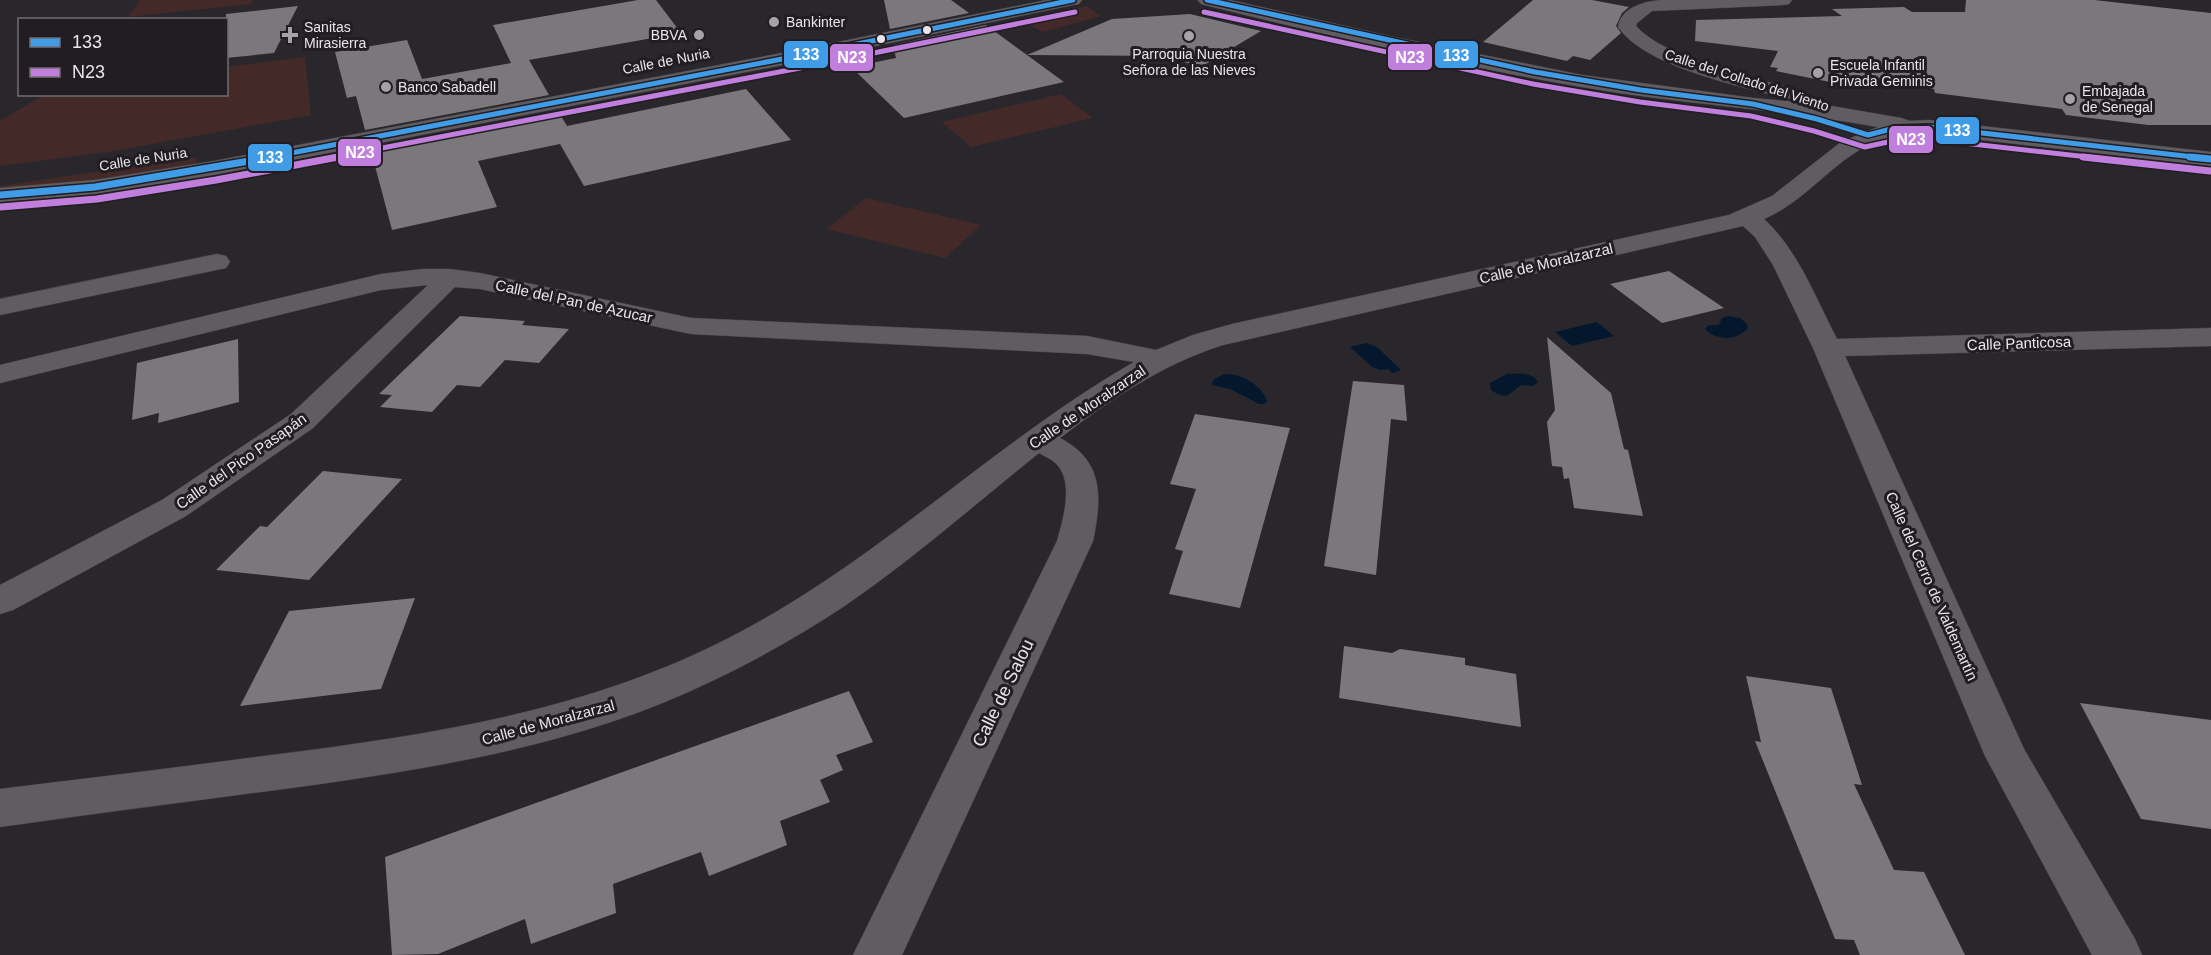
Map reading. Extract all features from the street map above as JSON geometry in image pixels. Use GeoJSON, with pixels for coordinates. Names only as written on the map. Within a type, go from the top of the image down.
{"type":"FeatureCollection","features":[{"type":"Feature","properties":{"kind":"street"},"geometry":{"type":"LineString","coordinates":[[979,0],[978,5],[981,9],[998,16]]}},
{"type":"Feature","properties":{"kind":"street","name":"Calle de Nuria"},"geometry":{"type":"LineString","coordinates":[[0,195],[138,181],[287,144],[357,130],[998,16],[1073,0]]}},
{"type":"Feature","properties":{"kind":"street"},"geometry":{"type":"LineString","coordinates":[[1207,0],[1534,72],[1641,90],[1753,105],[1817,119],[1865,126]]}},
{"type":"Feature","properties":{"kind":"street","name":"Calle del Collado del Viento"},"geometry":{"type":"LineString","coordinates":[[1783,0],[1647,6],[1628,21],[1627,27],[1632,36],[1662,53],[1865,126]]}},
{"type":"Feature","properties":{"kind":"street","name":"Calle de Moralzarzal"},"geometry":{"type":"LineString","coordinates":[[0,808],[387,758],[496,737],[605,709],[691,674],[754,642],[837,592],[1038,439],[1108,390],[1157,360],[1189,346],[1232,333],[1713,227],[1748,217],[1778,203],[1841,151],[1865,126],[1929,127],[2211,159]]}},
{"type":"Feature","properties":{"kind":"street","name":"Calle de Nuria"},"geometry":{"type":"LineString","coordinates":[[0,181],[168,156],[287,144]]}},
{"type":"Feature","properties":{"kind":"street","name":"Calle del Cerro de Valdemartín"},"geometry":{"type":"LineString","coordinates":[[1748,217],[1764,232],[1786,265],[1827,348],[2006,756],[2118,955]]}},
{"type":"Feature","properties":{"kind":"street"},"geometry":{"type":"LineString","coordinates":[[0,307],[217,262]]}},
{"type":"Feature","properties":{"kind":"street","name":"Calle del Pan de Azucar"},"geometry":{"type":"LineString","coordinates":[[0,374],[381,282],[423,277],[449,277],[480,281],[691,326],[1087,345],[1140,354],[1157,360]]}},
{"type":"Feature","properties":{"kind":"street","name":"Calle del Pico Pasapán"},"geometry":{"type":"LineString","coordinates":[[0,601],[174,508],[302,421],[436,293],[449,277]]}},
{"type":"Feature","properties":{"kind":"street","name":"Calle Panticosa"},"geometry":{"type":"LineString","coordinates":[[1827,348],[2211,337]]}},
{"type":"Feature","properties":{"kind":"street","name":"Calle de Salou"},"geometry":{"type":"LineString","coordinates":[[878,955],[1075,541],[1081,515],[1079,476],[1070,460],[1038,439]]}},
{"type":"Feature","properties":{"kind":"shaded area"},"geometry":{"type":"Polygon","coordinates":[[[140,0],[253,0],[251,4],[128,17],[140,0]]]}},
{"type":"Feature","properties":{"kind":"shaded area"},"geometry":{"type":"Polygon","coordinates":[[[1087,6],[1101,16],[1043,32],[1024,22],[1029,17],[1087,6]]]}},
{"type":"Feature","properties":{"kind":"shaded area"},"geometry":{"type":"Polygon","coordinates":[[[305,57],[311,115],[114,151],[0,166],[0,121],[41,96],[228,96],[228,67],[305,57]]]}},
{"type":"Feature","properties":{"kind":"shaded area"},"geometry":{"type":"Polygon","coordinates":[[[1061,94],[1093,118],[971,147],[942,122],[1061,94]]]}},
{"type":"Feature","properties":{"kind":"shaded area"},"geometry":{"type":"Polygon","coordinates":[[[196,157],[197,165],[103,180],[0,190],[0,186],[196,157]]]}},
{"type":"Feature","properties":{"kind":"shaded area"},"geometry":{"type":"Polygon","coordinates":[[[866,198],[981,225],[945,258],[826,229],[866,198]]]}},
{"type":"Feature","properties":{"kind":"water"},"geometry":{"type":"Polygon","coordinates":[[[1728,316],[1740,318],[1748,328],[1738,335],[1726,338],[1715,336],[1705,329],[1709,325],[1719,325],[1722,318],[1728,316]]]}},
{"type":"Feature","properties":{"kind":"water"},"geometry":{"type":"Polygon","coordinates":[[[1597,322],[1614,336],[1572,346],[1555,332],[1597,322]]]}},
{"type":"Feature","properties":{"kind":"water"},"geometry":{"type":"Polygon","coordinates":[[[1366,343],[1377,347],[1401,370],[1392,373],[1388,369],[1381,370],[1372,367],[1350,347],[1366,343]]]}},
{"type":"Feature","properties":{"kind":"water"},"geometry":{"type":"Polygon","coordinates":[[[1520,373],[1532,376],[1538,382],[1533,386],[1521,385],[1504,396],[1491,390],[1490,383],[1507,374],[1520,373]]]}},
{"type":"Feature","properties":{"kind":"water"},"geometry":{"type":"Polygon","coordinates":[[[1224,374],[1244,378],[1256,385],[1267,401],[1265,404],[1259,404],[1230,389],[1212,385],[1213,380],[1224,374]]]}},
{"type":"Feature","properties":{"kind":"building"},"geometry":{"type":"Polygon","coordinates":[[[638,0],[656,0],[681,33],[529,60],[549,95],[365,130],[356,96],[347,98],[335,52],[407,40],[422,79],[511,63],[493,25],[638,0]]]}},
{"type":"Feature","properties":{"kind":"building"},"geometry":{"type":"Polygon","coordinates":[[[884,0],[951,0],[969,13],[890,29],[884,0]]]}},
{"type":"Feature","properties":{"kind":"building"},"geometry":{"type":"Polygon","coordinates":[[[1533,0],[1592,0],[1629,7],[1622,13],[1616,26],[1621,33],[1590,60],[1573,56],[1567,61],[1483,42],[1533,0]]]}},
{"type":"Feature","properties":{"kind":"building"},"geometry":{"type":"Polygon","coordinates":[[[1966,0],[2094,0],[2211,13],[2211,125],[2148,125],[2066,115],[2062,109],[1935,93],[1934,89],[1844,78],[1840,84],[1776,71],[1778,68],[1770,67],[1778,51],[1695,41],[1696,20],[1842,16],[1832,9],[1904,7],[1912,12],[1965,12],[1966,0]]]}},
{"type":"Feature","properties":{"kind":"building"},"geometry":{"type":"Polygon","coordinates":[[[298,6],[274,53],[228,58],[228,18],[226,14],[298,6]]]}},
{"type":"Feature","properties":{"kind":"building","name":"Parroquia Nuestra Señora de las Nieves"},"geometry":{"type":"Polygon","coordinates":[[[1190,14],[1261,31],[1204,65],[1187,63],[1169,56],[1027,55],[1112,19],[1190,14]]]}},
{"type":"Feature","properties":{"kind":"building"},"geometry":{"type":"Polygon","coordinates":[[[986,25],[1064,82],[904,118],[851,67],[896,58],[893,45],[986,25]]]}},
{"type":"Feature","properties":{"kind":"building"},"geometry":{"type":"Polygon","coordinates":[[[746,89],[791,140],[584,186],[560,144],[478,161],[497,207],[392,230],[370,147],[558,111],[567,126],[746,89]]]}},
{"type":"Feature","properties":{"kind":"building"},"geometry":{"type":"Polygon","coordinates":[[[1669,271],[1724,308],[1662,323],[1610,284],[1669,271]]]}},
{"type":"Feature","properties":{"kind":"building"},"geometry":{"type":"Polygon","coordinates":[[[460,316],[525,321],[522,325],[569,329],[539,363],[505,360],[480,387],[457,385],[432,412],[380,407],[392,395],[379,394],[460,316]]]}},
{"type":"Feature","properties":{"kind":"building"},"geometry":{"type":"Polygon","coordinates":[[[1547,337],[1611,393],[1624,449],[1628,450],[1643,516],[1574,508],[1569,478],[1564,479],[1562,467],[1552,466],[1547,422],[1555,410],[1547,337]]]}},
{"type":"Feature","properties":{"kind":"building"},"geometry":{"type":"Polygon","coordinates":[[[238,339],[239,402],[158,423],[159,413],[132,420],[137,363],[238,339]]]}},
{"type":"Feature","properties":{"kind":"building"},"geometry":{"type":"Polygon","coordinates":[[[1353,381],[1404,385],[1407,421],[1391,419],[1376,575],[1324,566],[1353,381]]]}},
{"type":"Feature","properties":{"kind":"building"},"geometry":{"type":"Polygon","coordinates":[[[1195,414],[1290,428],[1240,608],[1169,594],[1183,551],[1175,549],[1196,489],[1170,484],[1195,414]]]}},
{"type":"Feature","properties":{"kind":"building"},"geometry":{"type":"Polygon","coordinates":[[[323,471],[402,479],[309,580],[216,570],[260,526],[267,527],[323,471]]]}},
{"type":"Feature","properties":{"kind":"building"},"geometry":{"type":"Polygon","coordinates":[[[415,598],[381,689],[240,706],[289,611],[415,598]]]}},
{"type":"Feature","properties":{"kind":"building"},"geometry":{"type":"Polygon","coordinates":[[[1344,646],[1392,653],[1400,649],[1465,658],[1465,665],[1516,674],[1521,727],[1339,698],[1344,646]]]}},
{"type":"Feature","properties":{"kind":"building"},"geometry":{"type":"Polygon","coordinates":[[[1746,676],[1831,688],[1862,785],[1854,784],[1894,870],[1924,872],[1965,955],[1860,955],[1854,940],[1835,939],[1755,741],[1761,742],[1746,676]]]}},
{"type":"Feature","properties":{"kind":"building"},"geometry":{"type":"Polygon","coordinates":[[[849,691],[873,742],[836,755],[843,770],[820,780],[830,802],[780,821],[787,845],[709,876],[701,852],[613,884],[616,913],[531,944],[525,919],[438,954],[392,955],[385,857],[849,691]]]}},
{"type":"Feature","properties":{"kind":"building"},"geometry":{"type":"Polygon","coordinates":[[[2080,703],[2211,720],[2211,829],[2141,819],[2080,703]]]}},
{"type":"Feature","properties":{"kind":"transit line","name":"133"},"geometry":{"type":"LineString","coordinates":[[0,195],[95,187],[214,168],[798,56],[1073,0]]}},
{"type":"Feature","properties":{"kind":"transit line","name":"133"},"geometry":{"type":"LineString","coordinates":[[1207,0],[1535,72],[1641,90],[1753,104],[1817,119],[1868,135],[1895,128],[1929,127],[2211,159]]}},
{"type":"Feature","properties":{"kind":"transit line","name":"N23"},"geometry":{"type":"LineString","coordinates":[[1,207],[97,199],[216,180],[800,68],[1075,12]]}},
{"type":"Feature","properties":{"kind":"transit line","name":"N23"},"geometry":{"type":"LineString","coordinates":[[1204,12],[1533,84],[1640,102],[1751,116],[1814,131],[1865,147],[1897,140],[1928,139],[2210,171]]}},
{"type":"Feature","properties":{"kind":"place","name":"Bankinter"},"geometry":{"type":"Point","coordinates":[774,22]}},
{"type":"Feature","properties":{"kind":"place","name":"Sanitas Mirasierra"},"geometry":{"type":"Point","coordinates":[290,35]}},
{"type":"Feature","properties":{"kind":"place","name":"BBVA"},"geometry":{"type":"Point","coordinates":[699,35]}},
{"type":"Feature","properties":{"kind":"place","name":"Parroquia Nuestra Señora de las Nieves"},"geometry":{"type":"Point","coordinates":[1189,36]}},
{"type":"Feature","properties":{"kind":"place","name":"Escuela Infantil Privada Geminis"},"geometry":{"type":"Point","coordinates":[1818,73]}},
{"type":"Feature","properties":{"kind":"place","name":"Banco Sabadell"},"geometry":{"type":"Point","coordinates":[386,87]}},
{"type":"Feature","properties":{"kind":"place","name":"Embajada de Senegal"},"geometry":{"type":"Point","coordinates":[2070,99]}}]}
